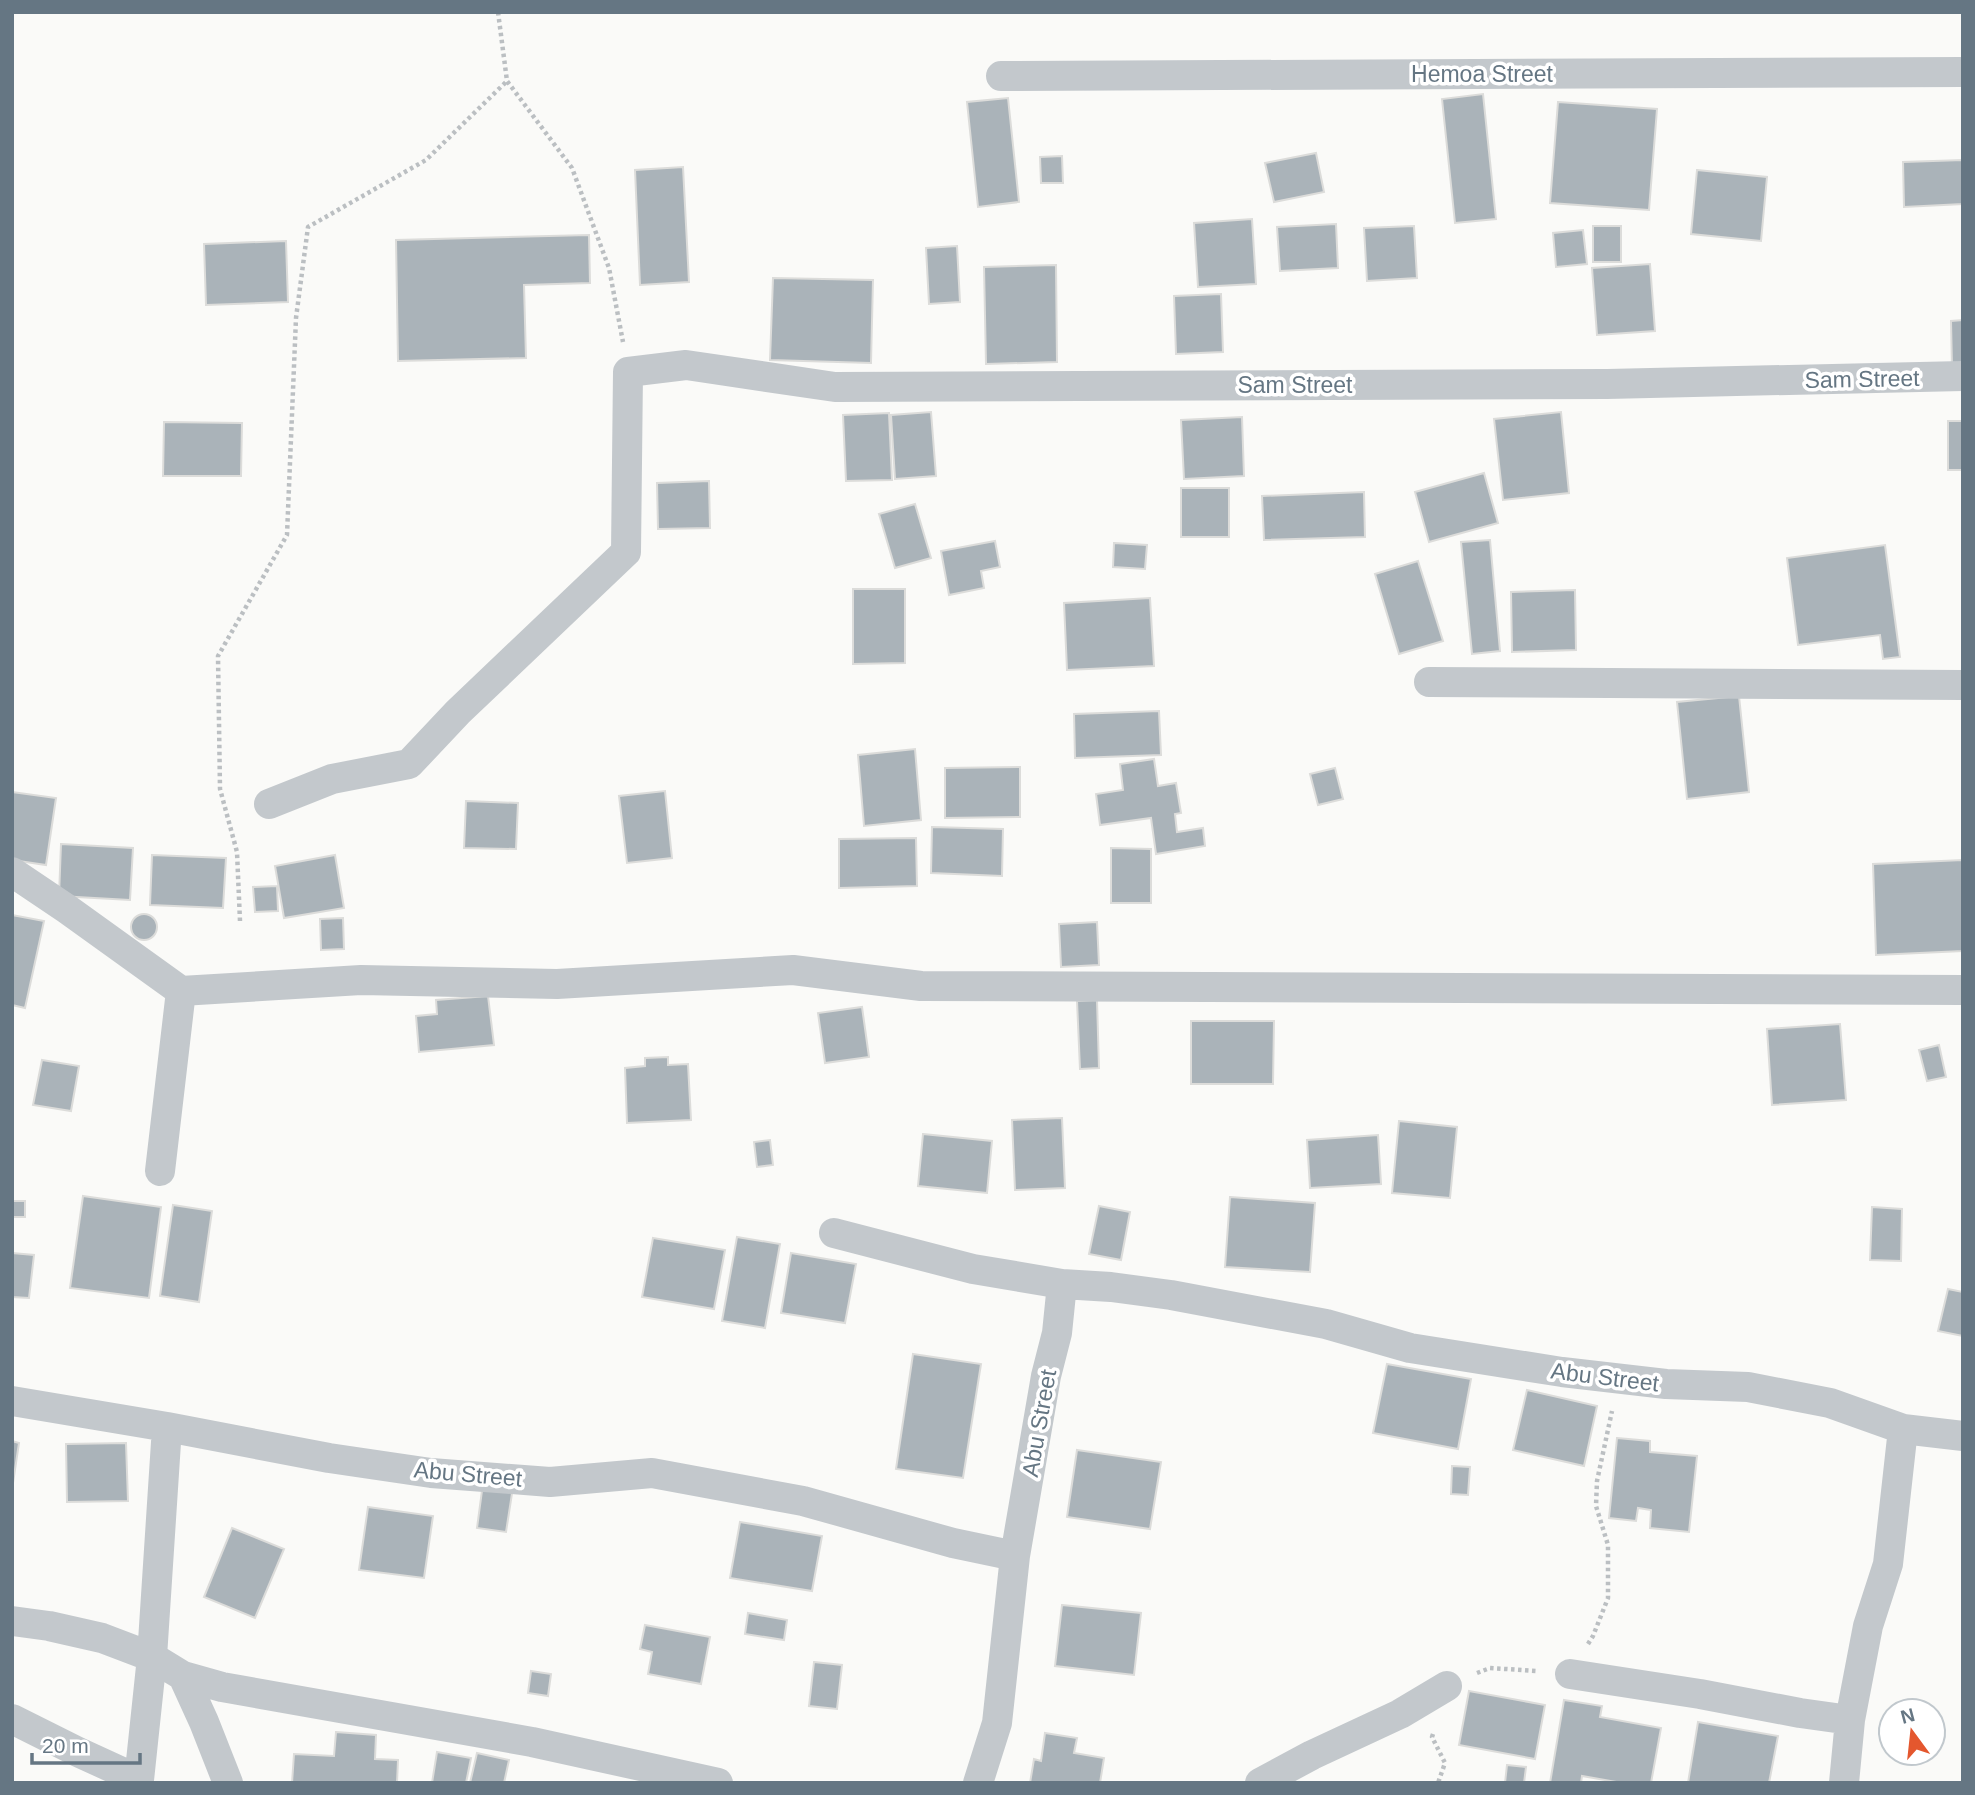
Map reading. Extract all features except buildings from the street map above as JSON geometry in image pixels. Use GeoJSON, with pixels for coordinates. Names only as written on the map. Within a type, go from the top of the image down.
{"type":"FeatureCollection","features":[{"type":"Feature","properties":{"kind":"street","name":"Hemoa Street"},"geometry":{"type":"LineString","coordinates":[[1001,76],[1963,72]]}},
{"type":"Feature","properties":{"kind":"street","name":"Sam Street"},"geometry":{"type":"LineString","coordinates":[[628,372],[686,365],[835,387],[1607,384],[1963,376]]}},
{"type":"Feature","properties":{"kind":"street"},"geometry":{"type":"LineString","coordinates":[[269,804],[332,779],[410,764],[458,712],[626,552],[628,372]]}},
{"type":"Feature","properties":{"kind":"street"},"geometry":{"type":"LineString","coordinates":[[1429,682],[1963,685]]}},
{"type":"Feature","properties":{"kind":"street"},"geometry":{"type":"LineString","coordinates":[[12,872],[181,991],[360,980],[557,984],[793,970],[921,986],[1963,990]]}},
{"type":"Feature","properties":{"kind":"street"},"geometry":{"type":"LineString","coordinates":[[160,1171],[181,991]]}},
{"type":"Feature","properties":{"kind":"street"},"geometry":{"type":"LineString","coordinates":[[834,1233],[973,1269],[1062,1284]]}},
{"type":"Feature","properties":{"kind":"street","name":"Abu Street"},"geometry":{"type":"LineString","coordinates":[[12,1401],[329,1458],[431,1473],[550,1482],[652,1473],[803,1501],[953,1544],[1015,1556],[1046,1376],[1058,1333],[1062,1284],[1171,1295],[1326,1324],[1410,1348],[1562,1372],[1666,1384],[1748,1387],[1830,1403],[1903,1429],[1963,1436]]}},
{"type":"Feature","properties":{"kind":"street"},"geometry":{"type":"LineString","coordinates":[[12,1719],[139,1781],[152,1657],[167,1427]]}},
{"type":"Feature","properties":{"kind":"street"},"geometry":{"type":"LineString","coordinates":[[1844,1783],[1850,1720],[1868,1626],[1888,1564],[1903,1429]]}},
{"type":"Feature","properties":{"kind":"street"},"geometry":{"type":"LineString","coordinates":[[978,1783],[997,1723],[1015,1556]]}},
{"type":"Feature","properties":{"kind":"street"},"geometry":{"type":"LineString","coordinates":[[12,1621],[102,1638],[152,1657],[183,1676],[222,1687],[532,1742],[718,1783]]}},
{"type":"Feature","properties":{"kind":"street"},"geometry":{"type":"LineString","coordinates":[[1570,1674],[1850,1720]]}},
{"type":"Feature","properties":{"kind":"street"},"geometry":{"type":"LineString","coordinates":[[183,1676],[228,1783]]}},
{"type":"Feature","properties":{"kind":"street"},"geometry":{"type":"LineString","coordinates":[[1260,1783],[1312,1755],[1400,1714],[1447,1686]]}},
{"type":"Feature","properties":{"kind":"path"},"geometry":{"type":"LineString","coordinates":[[498,12],[507,81],[572,168],[609,268],[628,372]]}},
{"type":"Feature","properties":{"kind":"path"},"geometry":{"type":"LineString","coordinates":[[240,921],[237,852],[220,789],[218,656],[287,535],[296,318],[308,227],[426,160],[507,81]]}},
{"type":"Feature","properties":{"kind":"path"},"geometry":{"type":"LineString","coordinates":[[1438,1783],[1445,1763],[1432,1737],[1447,1686],[1490,1668],[1570,1674],[1593,1636],[1608,1598],[1608,1545],[1596,1506],[1597,1481],[1612,1410],[1666,1384]]}}]}
